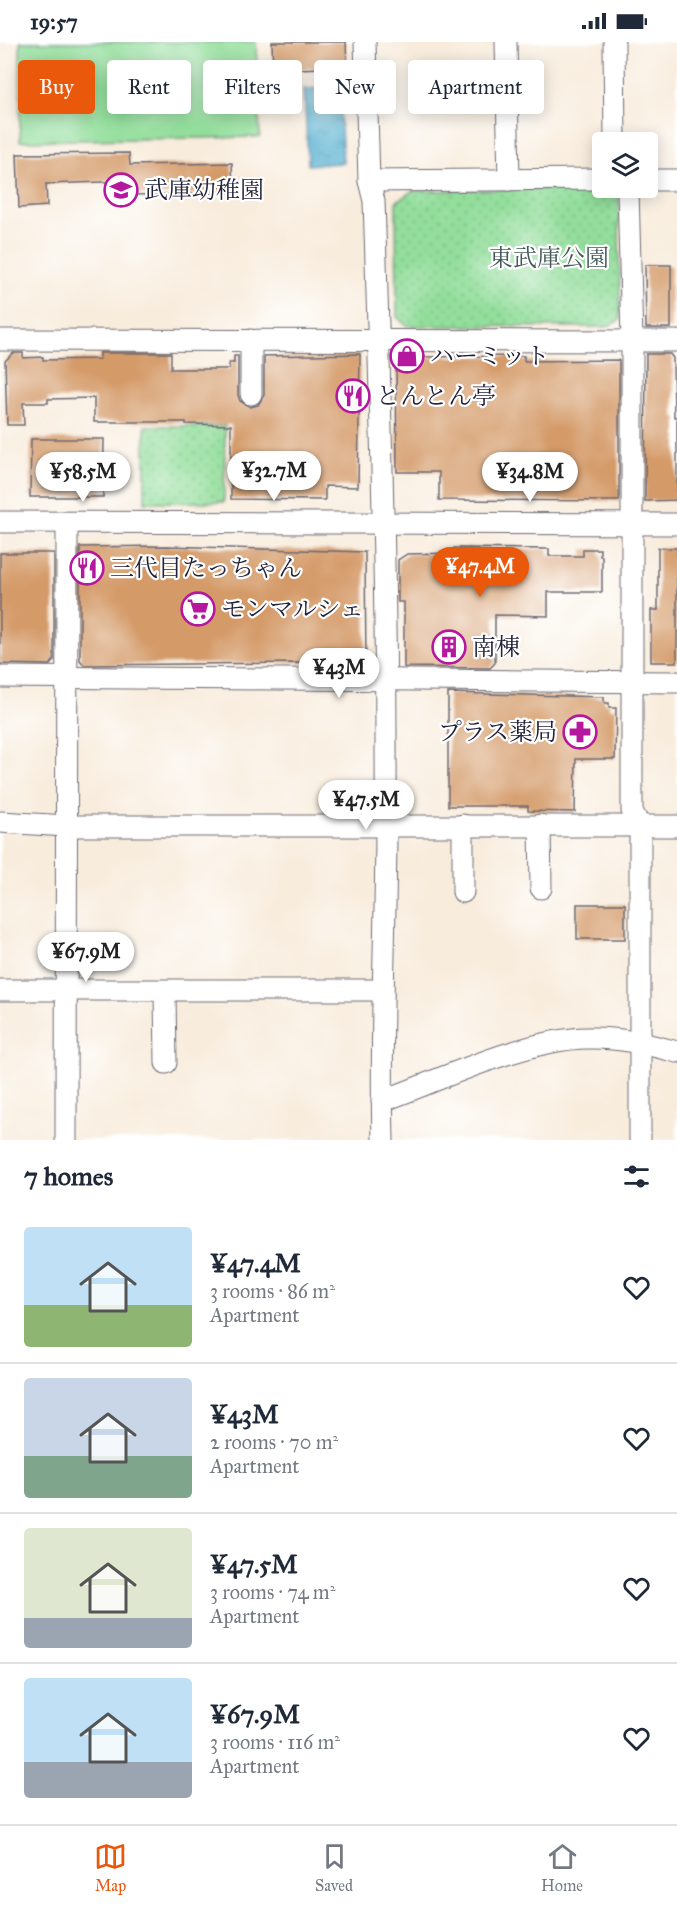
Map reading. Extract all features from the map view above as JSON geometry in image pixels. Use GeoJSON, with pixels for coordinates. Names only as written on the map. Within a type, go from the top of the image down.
{"type":"FeatureCollection","features":[{"type":"Feature","properties":{"kind":"street"},"geometry":{"type":"LineString","coordinates":[[365,42],[369,182],[374,201],[379,342],[382,522],[386,824],[382,990],[383,1140]]}},
{"type":"Feature","properties":{"kind":"street"},"geometry":{"type":"LineString","coordinates":[[506,42],[509,180]]}},
{"type":"Feature","properties":{"kind":"street"},"geometry":{"type":"LineString","coordinates":[[614,42],[615,132]]}},
{"type":"Feature","properties":{"kind":"street"},"geometry":{"type":"LineString","coordinates":[[369,182],[592,179]]}},
{"type":"Feature","properties":{"kind":"street"},"geometry":{"type":"LineString","coordinates":[[658,180],[677,180]]}},
{"type":"Feature","properties":{"kind":"street"},"geometry":{"type":"LineString","coordinates":[[628,198],[632,341],[632,811],[640,827],[640,1140]]}},
{"type":"Feature","properties":{"kind":"street"},"geometry":{"type":"LineString","coordinates":[[0,340],[677,341]]}},
{"type":"Feature","properties":{"kind":"street"},"geometry":{"type":"LineString","coordinates":[[251,340],[251,394]]}},
{"type":"Feature","properties":{"kind":"street"},"geometry":{"type":"LineString","coordinates":[[0,522],[677,524]]}},
{"type":"Feature","properties":{"kind":"street"},"geometry":{"type":"LineString","coordinates":[[66,1140],[69,676],[67,523]]}},
{"type":"Feature","properties":{"kind":"street"},"geometry":{"type":"LineString","coordinates":[[0,677],[677,682]]}},
{"type":"Feature","properties":{"kind":"street"},"geometry":{"type":"LineString","coordinates":[[0,822],[67,826],[386,824],[677,826]]}},
{"type":"Feature","properties":{"kind":"street"},"geometry":{"type":"LineString","coordinates":[[463,825],[463,892]]}},
{"type":"Feature","properties":{"kind":"street"},"geometry":{"type":"LineString","coordinates":[[540,825],[541,888]]}},
{"type":"Feature","properties":{"kind":"street"},"geometry":{"type":"LineString","coordinates":[[0,990],[382,990]]}},
{"type":"Feature","properties":{"kind":"street"},"geometry":{"type":"LineString","coordinates":[[165,990],[166,1063]]}},
{"type":"Feature","properties":{"kind":"street"},"geometry":{"type":"LineString","coordinates":[[382,1101],[530,1047],[587,1038],[640,1041],[677,1052]]}},
{"type":"Feature","properties":{"kind":"green space"},"geometry":{"type":"Polygon","coordinates":[[[20,42],[256,42],[257,60],[203,60],[203,114],[259,114],[260,137],[20,141],[20,114],[95,114],[95,60],[20,60],[20,42]]]}},
{"type":"Feature","properties":{"kind":"green space","name":"東武庫公園"},"geometry":{"type":"Polygon","coordinates":[[[592,188],[592,198],[619,198],[620,320],[606,327],[407,326],[397,317],[396,202],[412,191],[592,188]]]}},
{"type":"Feature","properties":{"kind":"green space"},"geometry":{"type":"Polygon","coordinates":[[[145,426],[225,426],[224,502],[145,502],[145,426]]]}},
{"type":"Feature","properties":{"kind":"water"},"geometry":{"type":"Polygon","coordinates":[[[314,88],[314,114],[340,114],[343,163],[308,165],[304,89],[314,88]]]}},
{"type":"Feature","properties":{"kind":"building"},"geometry":{"type":"Polygon","coordinates":[[[272,42],[346,42],[347,60],[314,60],[314,68],[302,69],[302,60],[273,60],[272,42]]]}},
{"type":"Feature","properties":{"kind":"building"},"geometry":{"type":"Polygon","coordinates":[[[129,153],[130,165],[232,163],[233,193],[131,195],[131,181],[46,184],[47,206],[19,208],[17,154],[129,153]]]}},
{"type":"Feature","properties":{"kind":"building"},"geometry":{"type":"Polygon","coordinates":[[[645,265],[671,265],[671,328],[646,328],[645,265]]]}},
{"type":"Feature","properties":{"kind":"building"},"geometry":{"type":"Polygon","coordinates":[[[13,353],[23,353],[23,358],[43,357],[43,360],[100,359],[100,353],[171,353],[171,369],[229,369],[229,363],[234,363],[234,356],[238,356],[238,395],[240,401],[250,407],[258,405],[264,395],[264,356],[360,354],[358,487],[325,486],[325,500],[231,499],[231,425],[186,424],[186,422],[94,422],[94,398],[48,399],[48,403],[23,403],[24,425],[7,425],[5,361],[13,353]]]}},
{"type":"Feature","properties":{"kind":"building"},"geometry":{"type":"Polygon","coordinates":[[[401,353],[422,353],[422,357],[524,356],[524,361],[619,360],[619,501],[439,500],[439,472],[397,472],[396,360],[401,353]]]}},
{"type":"Feature","properties":{"kind":"building"},"geometry":{"type":"Polygon","coordinates":[[[646,354],[670,354],[673,358],[674,417],[677,417],[677,500],[645,501],[646,354]]]}},
{"type":"Feature","properties":{"kind":"building"},"geometry":{"type":"Polygon","coordinates":[[[31,439],[104,439],[103,497],[30,497],[31,439]]]}},
{"type":"Feature","properties":{"kind":"building"},"geometry":{"type":"Polygon","coordinates":[[[167,546],[365,552],[366,667],[302,663],[84,665],[80,660],[80,547],[167,546]]]}},
{"type":"Feature","properties":{"kind":"building"},"geometry":{"type":"Polygon","coordinates":[[[454,548],[549,549],[549,556],[583,556],[583,549],[600,549],[602,592],[548,592],[548,616],[495,615],[495,663],[490,668],[404,667],[404,602],[398,602],[398,560],[407,554],[454,553],[454,548]]]}},
{"type":"Feature","properties":{"kind":"building"},"geometry":{"type":"Polygon","coordinates":[[[658,548],[677,548],[677,662],[651,662],[651,610],[658,610],[658,548]]]}},
{"type":"Feature","properties":{"kind":"building"},"geometry":{"type":"Polygon","coordinates":[[[0,553],[54,553],[54,660],[50,665],[0,664],[0,553]]]}},
{"type":"Feature","properties":{"kind":"building"},"geometry":{"type":"Polygon","coordinates":[[[448,693],[604,697],[604,703],[609,703],[609,708],[616,708],[615,759],[576,759],[575,812],[528,811],[528,806],[448,806],[448,693]]]}},
{"type":"Feature","properties":{"kind":"building"},"geometry":{"type":"Polygon","coordinates":[[[577,904],[625,904],[625,939],[577,939],[577,904]]]}},
{"type":"Feature","properties":{"kind":"place","name":"武庫幼稚園"},"geometry":{"type":"Point","coordinates":[121,190]}},
{"type":"Feature","properties":{"kind":"place","name":"ハーミット"},"geometry":{"type":"Point","coordinates":[407,356]}},
{"type":"Feature","properties":{"kind":"place","name":"とんとん亭"},"geometry":{"type":"Point","coordinates":[353,396]}},
{"type":"Feature","properties":{"kind":"place","name":"三代目たっちゃん"},"geometry":{"type":"Point","coordinates":[87,568]}},
{"type":"Feature","properties":{"kind":"place","name":"モンマルシェ"},"geometry":{"type":"Point","coordinates":[198,609]}},
{"type":"Feature","properties":{"kind":"place","name":"南棟"},"geometry":{"type":"Point","coordinates":[449,647]}},
{"type":"Feature","properties":{"kind":"place","name":"プラス薬局"},"geometry":{"type":"Point","coordinates":[580,732]}}]}
